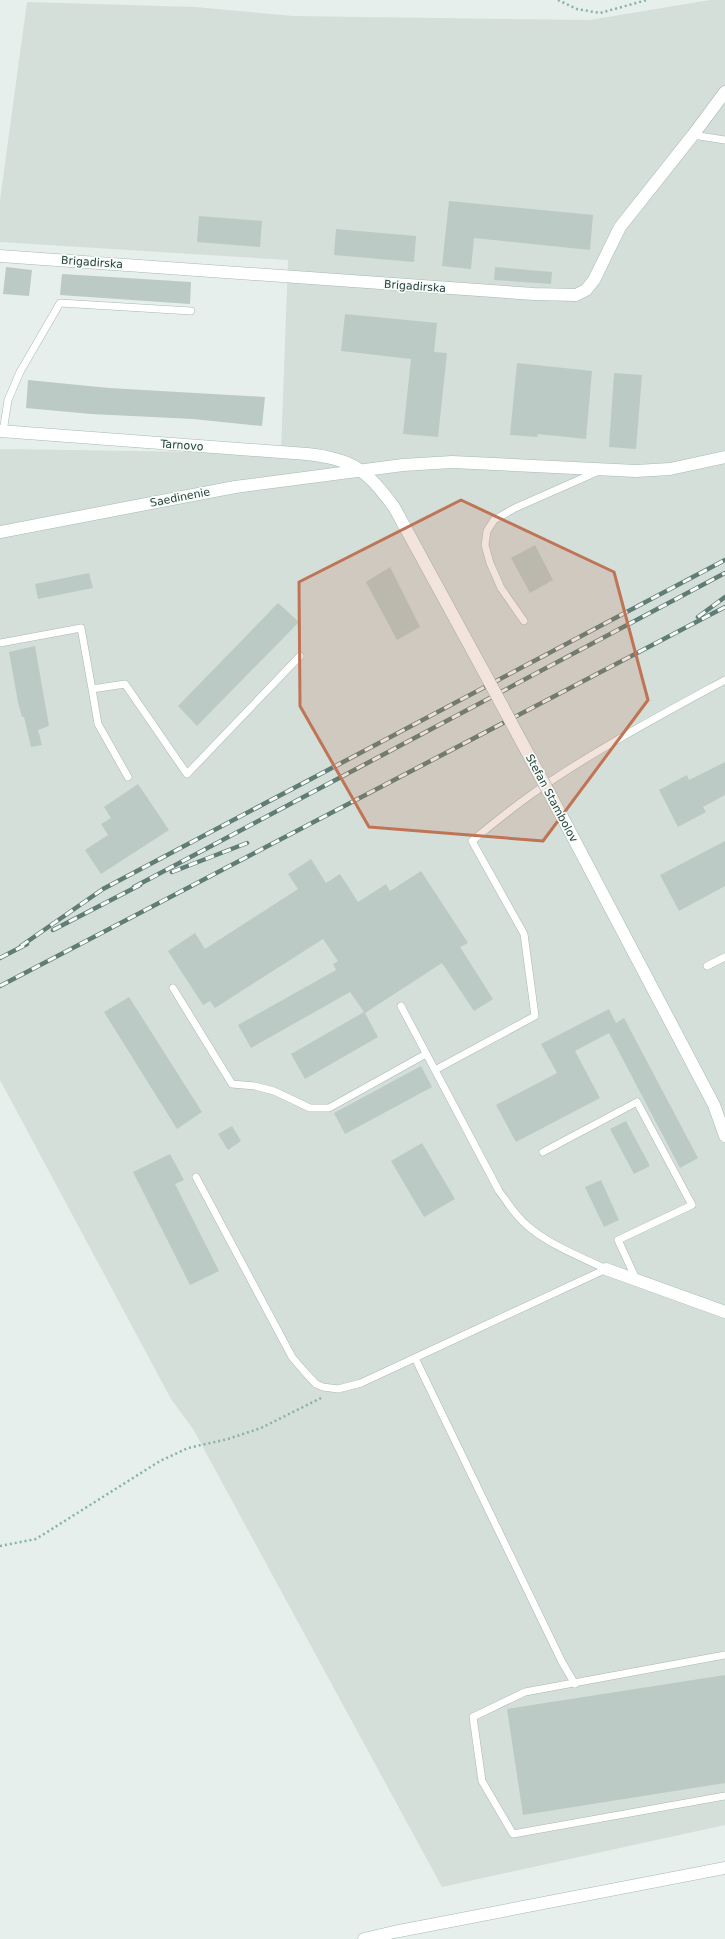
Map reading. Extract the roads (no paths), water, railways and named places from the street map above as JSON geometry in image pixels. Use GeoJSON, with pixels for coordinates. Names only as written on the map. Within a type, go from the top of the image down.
{"type":"FeatureCollection","features":[{"type":"Feature","properties":{"kind":"street","name":"Brigadirska"},"geometry":{"type":"LineString","coordinates":[[0,256],[534,294],[576,295],[586,290],[594,280],[620,227],[725,92]]}},
{"type":"Feature","properties":{"kind":"street","name":"Tarnovo"},"geometry":{"type":"LineString","coordinates":[[1,431],[312,455],[345,461],[362,470]]}},
{"type":"Feature","properties":{"kind":"street","name":"Saedinenie"},"geometry":{"type":"LineString","coordinates":[[0,532],[235,487],[362,470],[452,462],[636,471],[670,469],[725,457]]}},
{"type":"Feature","properties":{"kind":"street","name":"Stefan Stambolov"},"geometry":{"type":"LineString","coordinates":[[362,470],[378,485],[394,507],[484,672],[714,1105],[725,1136]]}},
{"type":"Feature","properties":{"kind":"street"},"geometry":{"type":"LineString","coordinates":[[606,1269],[725,1312]]}},
{"type":"Feature","properties":{"kind":"street"},"geometry":{"type":"LineString","coordinates":[[364,1939],[725,1868]]}},
{"type":"Feature","properties":{"kind":"lane"},"geometry":{"type":"LineString","coordinates":[[693,135],[725,140]]}},
{"type":"Feature","properties":{"kind":"lane"},"geometry":{"type":"LineString","coordinates":[[1,431],[8,400],[20,372],[60,303],[191,311]]}},
{"type":"Feature","properties":{"kind":"lane"},"geometry":{"type":"LineString","coordinates":[[524,621],[501,588],[490,563],[485,545],[487,531],[494,520],[515,508],[603,470]]}},
{"type":"Feature","properties":{"kind":"lane"},"geometry":{"type":"LineString","coordinates":[[0,643],[81,628],[98,724],[128,777]]}},
{"type":"Feature","properties":{"kind":"lane"},"geometry":{"type":"LineString","coordinates":[[92,689],[125,684],[187,774],[300,656]]}},
{"type":"Feature","properties":{"kind":"lane"},"geometry":{"type":"LineString","coordinates":[[435,1070],[535,1016],[524,934],[472,841],[525,799],[566,771],[627,733],[725,680]]}},
{"type":"Feature","properties":{"kind":"lane"},"geometry":{"type":"LineString","coordinates":[[706,966],[725,957]]}},
{"type":"Feature","properties":{"kind":"lane"},"geometry":{"type":"LineString","coordinates":[[173,988],[232,1084],[255,1086],[274,1091],[310,1108],[329,1108],[426,1054]]}},
{"type":"Feature","properties":{"kind":"lane"},"geometry":{"type":"LineString","coordinates":[[401,1006],[499,1191],[516,1215],[536,1232],[566,1250],[606,1269]]}},
{"type":"Feature","properties":{"kind":"lane"},"geometry":{"type":"LineString","coordinates":[[543,1152],[637,1102],[692,1205],[618,1240],[636,1279]]}},
{"type":"Feature","properties":{"kind":"lane"},"geometry":{"type":"LineString","coordinates":[[196,1177],[292,1357],[316,1384],[323,1387],[338,1389],[361,1383],[606,1269]]}},
{"type":"Feature","properties":{"kind":"lane"},"geometry":{"type":"LineString","coordinates":[[415,1358],[562,1662],[575,1684]]}},
{"type":"Feature","properties":{"kind":"lane"},"geometry":{"type":"LineString","coordinates":[[725,1655],[575,1684],[525,1692],[473,1717],[482,1781],[513,1834],[725,1796]]}},
{"type":"Feature","properties":{"kind":"railway"},"geometry":{"type":"LineString","coordinates":[[21,946],[103,889],[725,560]]}},
{"type":"Feature","properties":{"kind":"railway"},"geometry":{"type":"LineString","coordinates":[[134,887],[725,573]]}},
{"type":"Feature","properties":{"kind":"railway"},"geometry":{"type":"LineString","coordinates":[[698,617],[725,597]]}},
{"type":"Feature","properties":{"kind":"railway"},"geometry":{"type":"LineString","coordinates":[[0,986],[725,607]]}},
{"type":"Feature","properties":{"kind":"railway"},"geometry":{"type":"LineString","coordinates":[[172,872],[247,843]]}},
{"type":"Feature","properties":{"kind":"railway"},"geometry":{"type":"LineString","coordinates":[[53,930],[140,885]]}},
{"type":"Feature","properties":{"kind":"railway"},"geometry":{"type":"LineString","coordinates":[[0,958],[27,944]]}}]}
